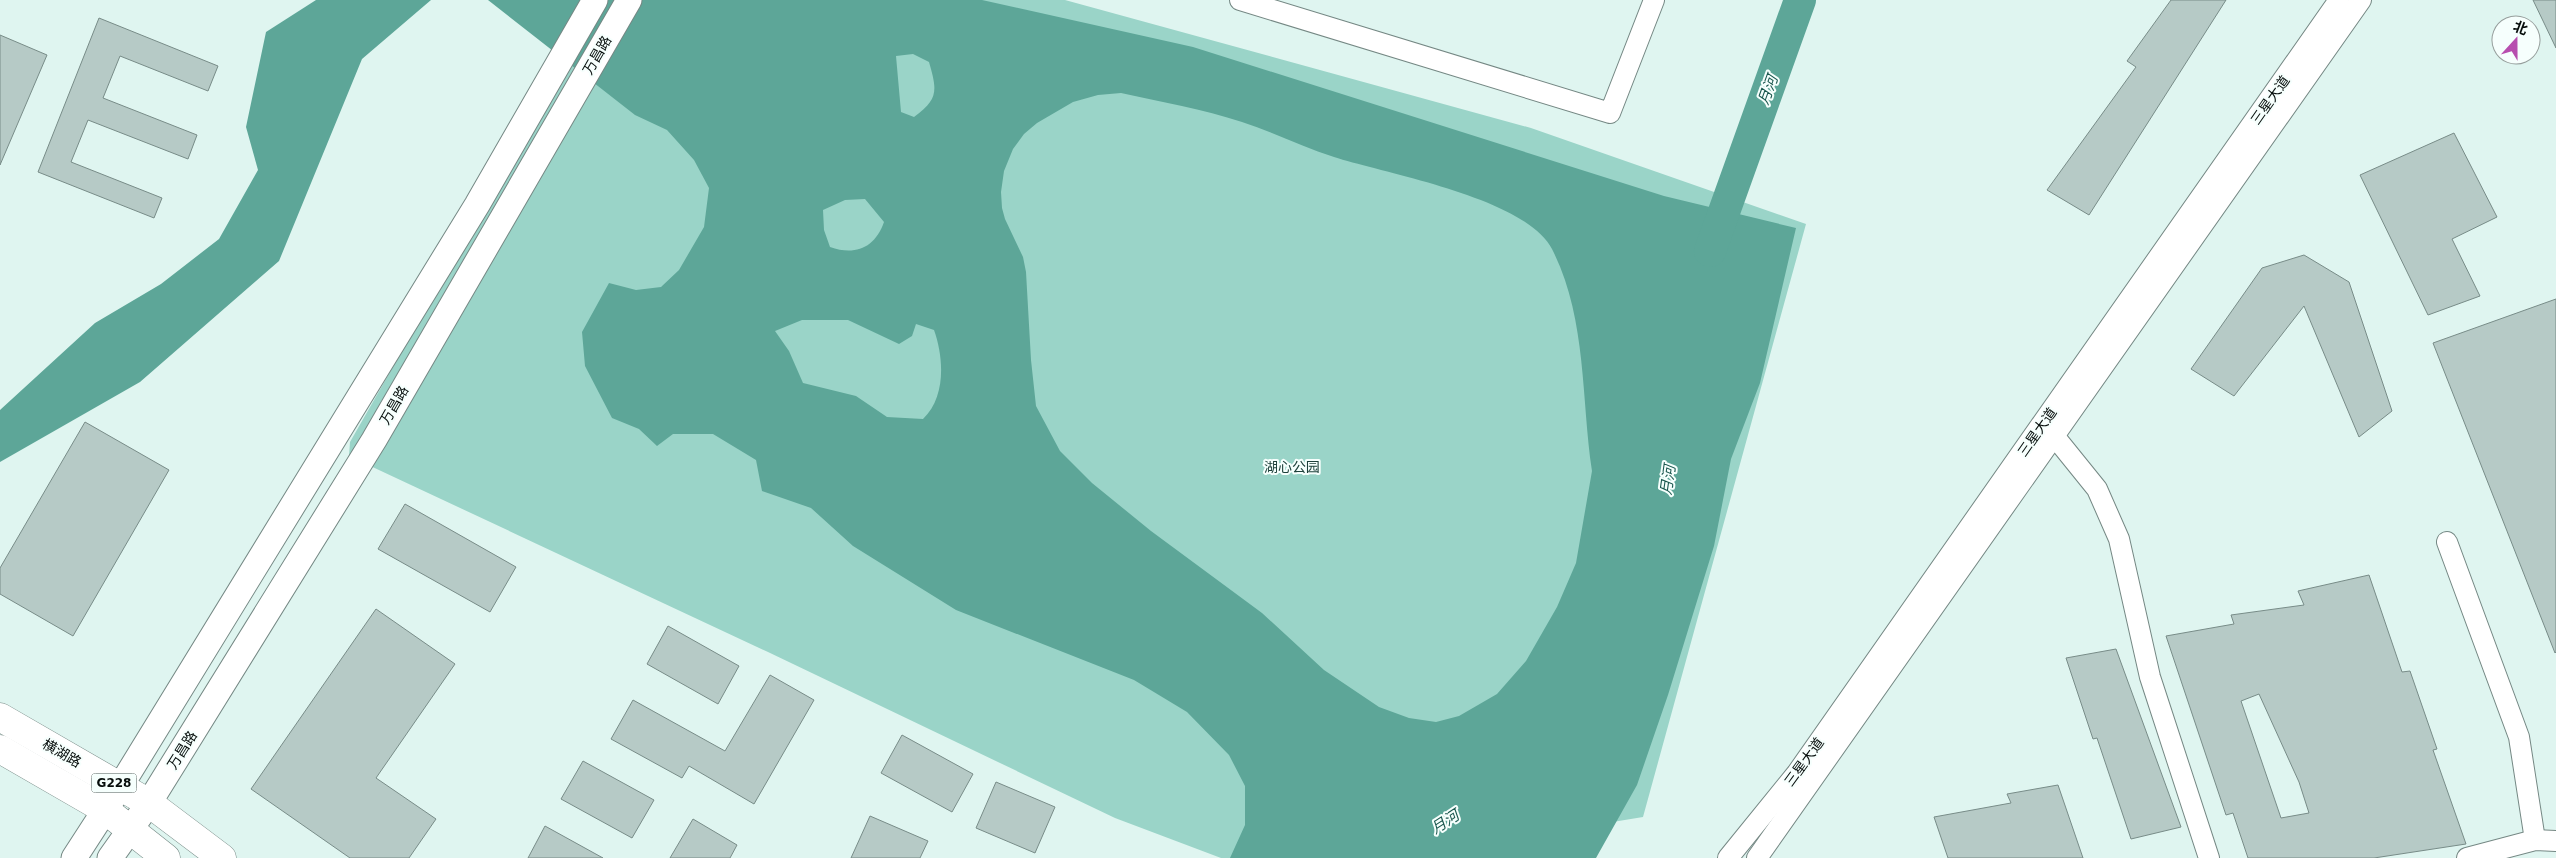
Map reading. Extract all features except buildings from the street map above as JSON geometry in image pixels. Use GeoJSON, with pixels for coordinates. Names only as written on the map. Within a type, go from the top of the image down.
{"type":"FeatureCollection","features":[{"type":"Feature","properties":{"kind":"highway","name":"横湖路"},"geometry":{"type":"LineString","coordinates":[[0,716],[149,803],[222,858]]}},
{"type":"Feature","properties":{"kind":"highway","name":"横湖路"},"geometry":{"type":"LineString","coordinates":[[0,749],[104,809],[166,858]]}},
{"type":"Feature","properties":{"kind":"main road"},"geometry":{"type":"LineString","coordinates":[[74,858],[120,787],[472,214],[595,0]]}},
{"type":"Feature","properties":{"kind":"main road","name":"万昌路"},"geometry":{"type":"LineString","coordinates":[[110,858],[149,803],[374,440],[629,0]]}},
{"type":"Feature","properties":{"kind":"street"},"geometry":{"type":"LineString","coordinates":[[1240,0],[1610,113],[1654,0]]}},
{"type":"Feature","properties":{"kind":"street","name":"三星大道"},"geometry":{"type":"LineString","coordinates":[[1728,858],[1797,773],[2340,0]]}},
{"type":"Feature","properties":{"kind":"street","name":"三星大道"},"geometry":{"type":"LineString","coordinates":[[1757,858],[2361,0]]}},
{"type":"Feature","properties":{"kind":"street"},"geometry":{"type":"LineString","coordinates":[[2055,437],[2097,489],[2120,539],[2150,677],[2209,858]]}},
{"type":"Feature","properties":{"kind":"street"},"geometry":{"type":"LineString","coordinates":[[2447,542],[2519,737],[2535,840]]}},
{"type":"Feature","properties":{"kind":"street"},"geometry":{"type":"LineString","coordinates":[[2467,858],[2535,840],[2556,841]]}},
{"type":"Feature","properties":{"kind":"green space","name":"湖心公园"},"geometry":{"type":"Polygon","coordinates":[[[603,0],[1065,0],[1531,128],[1806,224],[1643,817],[1394,858],[1221,858],[1115,818],[768,652],[349,456],[350,442],[603,0]]]}},
{"type":"Feature","properties":{"kind":"water"},"geometry":{"type":"Polygon","coordinates":[[[316,0],[431,0],[362,59],[279,261],[140,382],[0,462],[0,410],[95,323],[161,284],[219,239],[258,170],[246,127],[266,32],[316,0]]]}},
{"type":"Feature","properties":{"kind":"water"},"geometry":{"type":"Polygon","coordinates":[[[488,0],[982,0],[1193,47],[1664,196],[1796,228],[1760,383],[1731,459],[1714,546],[1668,695],[1637,785],[1596,858],[1230,858],[1245,825],[1245,786],[1229,755],[1187,712],[1134,680],[956,610],[853,546],[811,508],[762,491],[756,460],[713,434],[673,434],[657,446],[639,429],[612,418],[585,366],[582,332],[609,283],[636,290],[661,287],[679,270],[704,227],[709,188],[694,160],[667,130],[635,115],[488,0]],[[913,54],[896,56],[901,112],[914,117],[928,105],[934,93],[934,80],[929,62],[913,54]],[[1121,93],[1098,95],[1073,102],[1037,123],[1024,134],[1013,149],[1004,171],[1001,192],[1005,219],[1023,257],[1026,272],[1031,360],[1036,406],[1060,451],[1092,483],[1151,531],[1262,613],[1324,670],[1379,707],[1409,718],[1436,722],[1459,716],[1497,694],[1526,661],[1557,607],[1576,563],[1592,471],[1577,330],[1563,275],[1552,249],[1537,231],[1514,215],[1453,190],[1334,157],[1227,117],[1121,93]],[[865,199],[845,200],[823,210],[824,230],[830,247],[848,251],[863,248],[875,238],[884,222],[865,199]],[[802,320],[775,331],[789,351],[803,383],[856,396],[887,417],[923,419],[936,400],[941,377],[941,365],[934,330],[916,324],[912,336],[899,344],[848,320],[802,320]]]}},
{"type":"Feature","properties":{"kind":"waterway","name":"月河"},"geometry":{"type":"LineString","coordinates":[[1710,251],[1800,0]]}}]}
